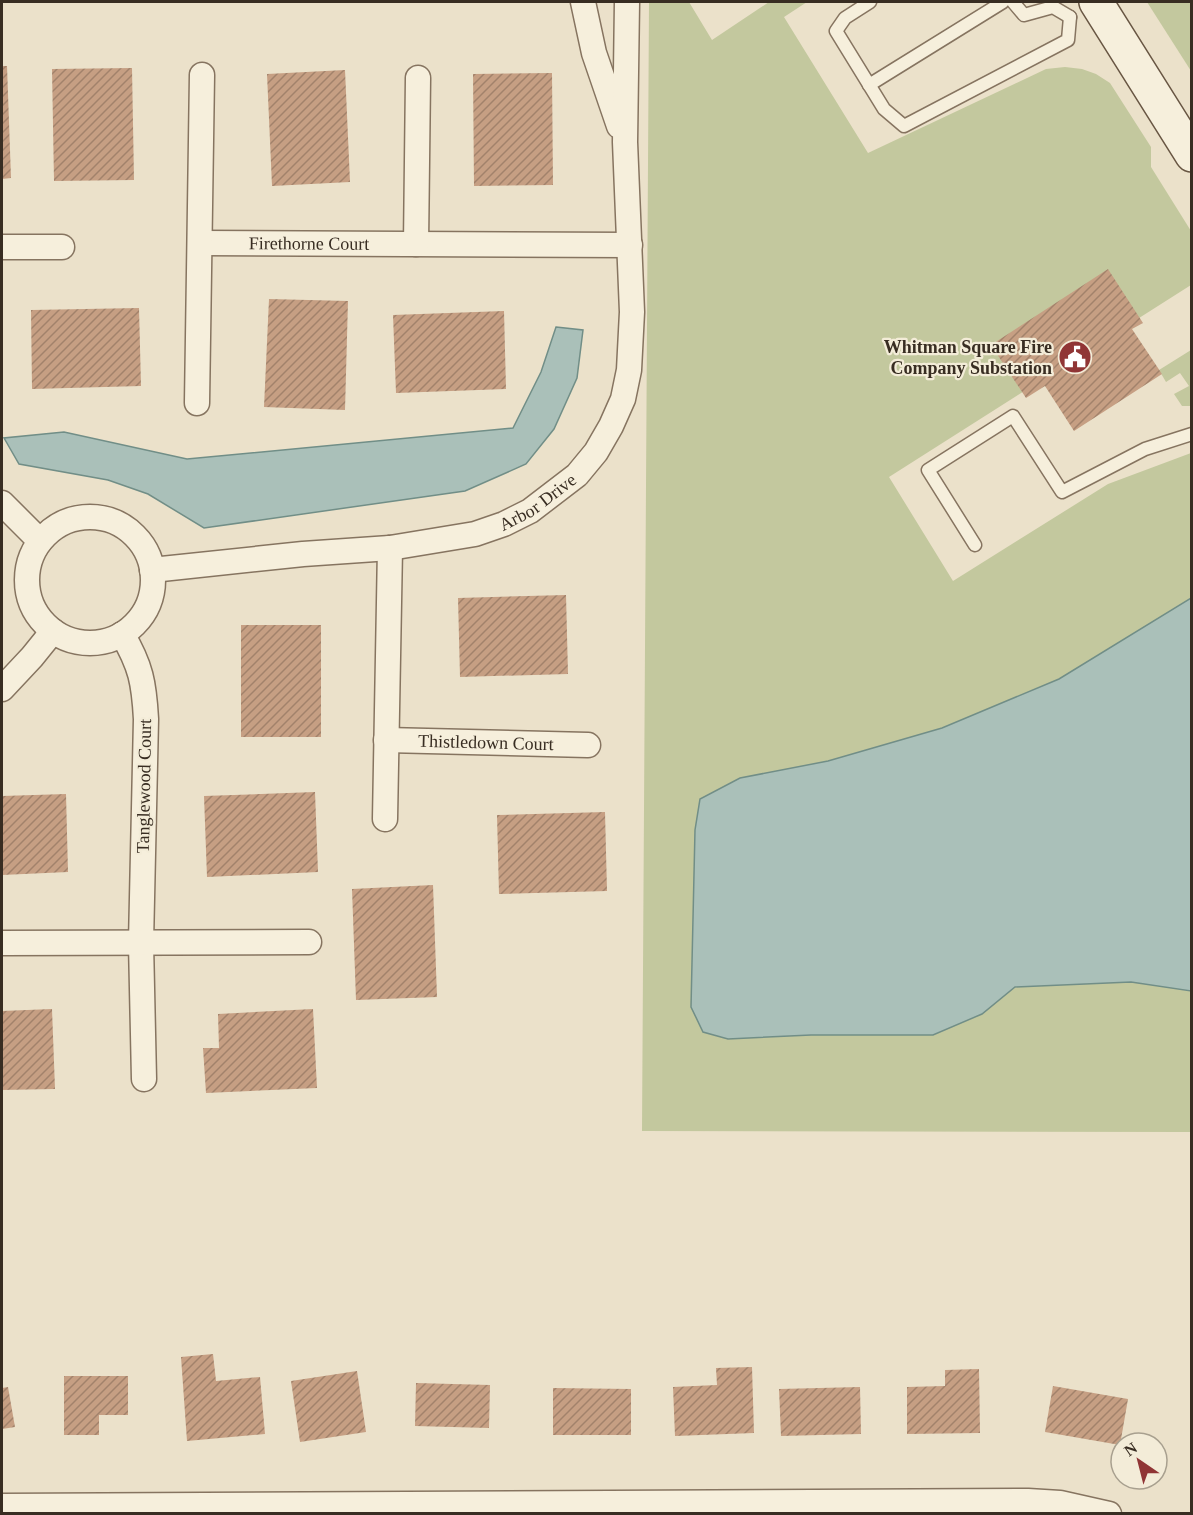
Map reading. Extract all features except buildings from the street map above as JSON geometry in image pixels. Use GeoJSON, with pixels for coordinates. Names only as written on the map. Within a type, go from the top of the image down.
{"type":"FeatureCollection","features":[{"type":"Feature","properties":{"kind":"main road"},"geometry":{"type":"LineString","coordinates":[[1086,8],[1191,155]]}},
{"type":"Feature","properties":{"kind":"street","name":"Arbor Drive"},"geometry":{"type":"LineString","coordinates":[[583,2],[594,53],[625,142]]}},
{"type":"Feature","properties":{"kind":"street","name":"Arbor Drive"},"geometry":{"type":"LineString","coordinates":[[153,570],[303,554],[390,548],[476,534],[530,511],[577,475],[596,452],[611,426],[623,399],[629,370],[632,312],[625,142],[627,2]]}},
{"type":"Feature","properties":{"kind":"street"},"geometry":{"type":"LineString","coordinates":[[197,403],[202,75]]}},
{"type":"Feature","properties":{"kind":"street"},"geometry":{"type":"LineString","coordinates":[[416,244],[418,78]]}},
{"type":"Feature","properties":{"kind":"street","name":"Firethorne Court"},"geometry":{"type":"LineString","coordinates":[[201,243],[630,245]]}},
{"type":"Feature","properties":{"kind":"street"},"geometry":{"type":"LineString","coordinates":[[2,247],[62,247]]}},
{"type":"Feature","properties":{"kind":"street"},"geometry":{"type":"LineString","coordinates":[[2,503],[40,541]]}},
{"type":"Feature","properties":{"kind":"street"},"geometry":{"type":"LineString","coordinates":[[96,517],[116,522],[134,534],[146,550],[153,570],[152,589],[147,607],[136,623],[122,634],[105,641],[87,643],[69,639],[53,631],[39,617],[30,599],[27,579],[31,559],[40,541],[56,527],[75,519],[96,517]]}},
{"type":"Feature","properties":{"kind":"street"},"geometry":{"type":"LineString","coordinates":[[386,819],[390,548]]}},
{"type":"Feature","properties":{"kind":"street"},"geometry":{"type":"LineString","coordinates":[[2,688],[53,631]]}},
{"type":"Feature","properties":{"kind":"street","name":"Tanglewood Court"},"geometry":{"type":"LineString","coordinates":[[122,634],[141,670],[145,692],[141,943],[144,1079]]}},
{"type":"Feature","properties":{"kind":"street","name":"Thistledown Court"},"geometry":{"type":"LineString","coordinates":[[386,740],[588,745]]}},
{"type":"Feature","properties":{"kind":"street"},"geometry":{"type":"LineString","coordinates":[[2,943],[309,942]]}},
{"type":"Feature","properties":{"kind":"street"},"geometry":{"type":"LineString","coordinates":[[2,1506],[1028,1501],[1060,1503],[1108,1514]]}},
{"type":"Feature","properties":{"kind":"lane"},"geometry":{"type":"LineString","coordinates":[[870,2],[845,18],[836,31],[884,109],[904,126],[1068,39],[1086,8],[1053,7],[1024,15],[1013,2]]}},
{"type":"Feature","properties":{"kind":"lane"},"geometry":{"type":"LineString","coordinates":[[869,85],[1003,2]]}},
{"type":"Feature","properties":{"kind":"lane"},"geometry":{"type":"LineString","coordinates":[[975,545],[928,470],[1013,416],[1062,492],[1145,448],[1191,434]]}},
{"type":"Feature","properties":{"kind":"green space"},"geometry":{"type":"Polygon","coordinates":[[[689,2],[712,40],[769,2],[807,2],[784,17],[868,153],[1046,69],[1065,67],[1082,69],[1110,83],[1151,147],[1151,167],[1191,231],[1191,285],[889,477],[953,581],[1108,484],[1191,453],[1191,1132],[642,1131],[649,3],[626,3],[689,2]]]}},
{"type":"Feature","properties":{"kind":"green space"},"geometry":{"type":"Polygon","coordinates":[[[1147,2],[1191,2],[1191,71],[1147,2]]]}},
{"type":"Feature","properties":{"kind":"green space"},"geometry":{"type":"Polygon","coordinates":[[[1191,350],[1191,406],[1182,406],[1174,394],[1189,386],[1180,373],[1166,382],[1159,370],[1191,350]]]}},
{"type":"Feature","properties":{"kind":"water"},"geometry":{"type":"Polygon","coordinates":[[[556,327],[583,330],[577,378],[554,429],[526,464],[465,491],[204,528],[148,494],[108,480],[19,464],[4,438],[64,432],[187,459],[513,428],[541,372],[556,327]]]}},
{"type":"Feature","properties":{"kind":"water"},"geometry":{"type":"Polygon","coordinates":[[[1191,598],[1191,991],[1131,982],[1015,987],[982,1014],[933,1035],[811,1035],[728,1039],[703,1032],[691,1007],[695,830],[700,799],[740,778],[828,761],[942,728],[1059,679],[1191,598]]]}},
{"type":"Feature","properties":{"kind":"place","name":"Whitman Square Fire Company Substation"},"geometry":{"type":"Point","coordinates":[1075,357]}}]}
